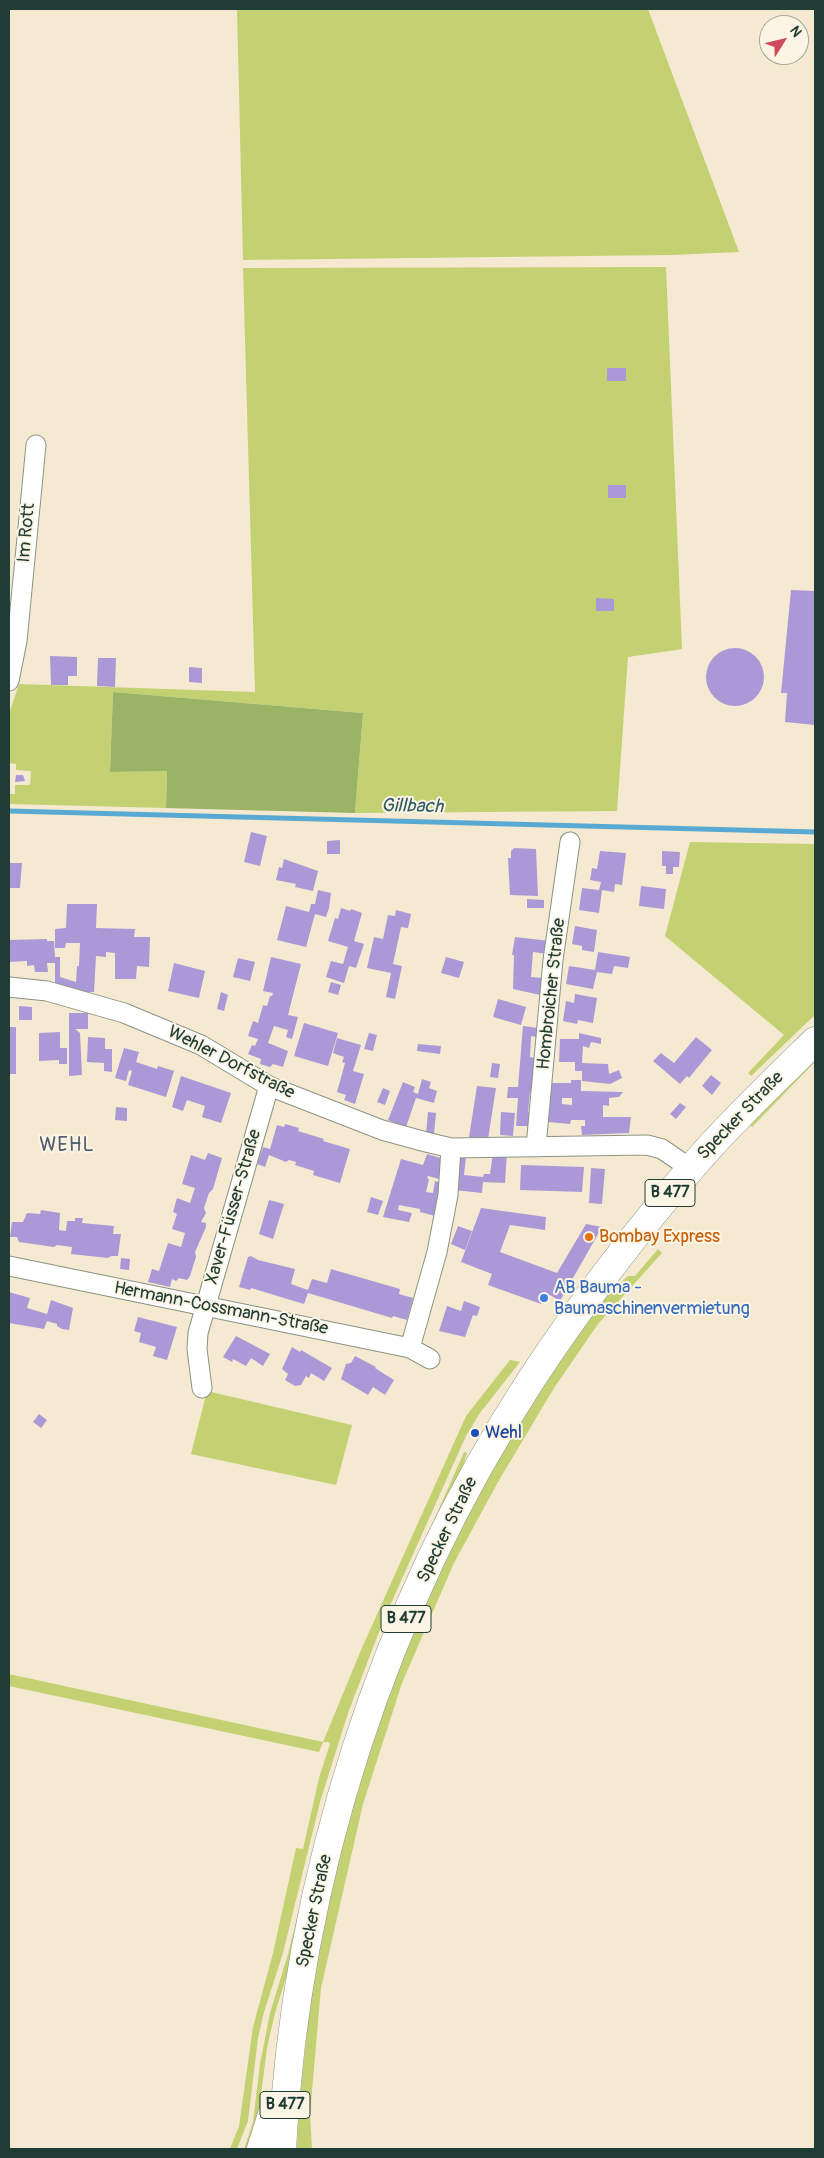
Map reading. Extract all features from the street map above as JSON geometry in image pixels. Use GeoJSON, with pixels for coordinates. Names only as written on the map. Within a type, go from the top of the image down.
{"type":"FeatureCollection","features":[{"type":"Feature","properties":{"kind":"main road","name":"Specker Straße"},"geometry":{"type":"LineString","coordinates":[[282,2149],[296,2004],[315,1906],[341,1801],[370,1710],[391,1653],[461,1499],[531,1380],[615,1261],[691,1169],[732,1124],[815,1041]]}},
{"type":"Feature","properties":{"kind":"main road"},"geometry":{"type":"LineString","coordinates":[[261,2149],[289,2061]]}},
{"type":"Feature","properties":{"kind":"street","name":"Im Rott"},"geometry":{"type":"LineString","coordinates":[[9,681],[17,641],[36,445]]}},
{"type":"Feature","properties":{"kind":"street","name":"Hombroicher Straße"},"geometry":{"type":"LineString","coordinates":[[536,1147],[553,960],[570,842]]}},
{"type":"Feature","properties":{"kind":"street","name":"Wehler Dorfstraße"},"geometry":{"type":"LineString","coordinates":[[9,987],[47,991],[124,1013],[201,1046],[269,1086],[382,1130],[451,1148],[647,1145],[662,1149],[691,1169]]}},
{"type":"Feature","properties":{"kind":"street","name":"Xaver-Füsser-Straße"},"geometry":{"type":"LineString","coordinates":[[202,1388],[197,1349],[198,1333],[204,1306],[269,1086]]}},
{"type":"Feature","properties":{"kind":"street"},"geometry":{"type":"LineString","coordinates":[[410,1348],[437,1252],[448,1195],[451,1148]]}},
{"type":"Feature","properties":{"kind":"street","name":"Hermann-Cossmann-Straße"},"geometry":{"type":"LineString","coordinates":[[9,1266],[410,1348],[430,1359]]}},
{"type":"Feature","properties":{"kind":"green space"},"geometry":{"type":"Polygon","coordinates":[[[237,9],[648,9],[739,252],[672,255],[243,260],[237,9]]]}},
{"type":"Feature","properties":{"kind":"green space"},"geometry":{"type":"Polygon","coordinates":[[[666,267],[682,649],[628,657],[617,811],[355,813],[363,713],[113,692],[110,772],[167,771],[166,808],[9,804],[9,794],[15,794],[15,785],[30,785],[31,771],[16,770],[16,764],[9,763],[9,714],[19,684],[255,692],[243,268],[666,267]]]}},
{"type":"Feature","properties":{"kind":"green space"},"geometry":{"type":"Polygon","coordinates":[[[113,692],[363,713],[355,813],[166,808],[167,771],[110,772],[113,692]]]}},
{"type":"Feature","properties":{"kind":"green space"},"geometry":{"type":"Polygon","coordinates":[[[690,842],[815,844],[815,1015],[751,1076],[748,1073],[784,1035],[665,936],[690,842]]]}},
{"type":"Feature","properties":{"kind":"green space"},"geometry":{"type":"Polygon","coordinates":[[[815,1056],[815,1062],[752,1127],[748,1123],[815,1056]]]}},
{"type":"Feature","properties":{"kind":"green space"},"geometry":{"type":"Polygon","coordinates":[[[658,1249],[662,1253],[598,1324],[554,1388],[498,1482],[454,1563],[402,1683],[363,1804],[321,1988],[310,2114],[312,2149],[297,2149],[299,2108],[311,1993],[326,1904],[367,1751],[434,1579],[520,1417],[603,1299],[628,1276],[635,1276],[658,1249]]]}},
{"type":"Feature","properties":{"kind":"green space"},"geometry":{"type":"Polygon","coordinates":[[[510,1360],[520,1362],[480,1413],[466,1436],[384,1619],[348,1713],[320,1802],[283,1953],[264,2012],[258,2038],[248,2121],[237,2149],[230,2149],[239,2126],[253,2027],[273,1953],[296,1848],[303,1849],[319,1778],[330,1744],[323,1742],[361,1650],[466,1416],[510,1360]]]}},
{"type":"Feature","properties":{"kind":"green space"},"geometry":{"type":"Polygon","coordinates":[[[207,1391],[352,1425],[336,1485],[191,1454],[207,1391]]]}},
{"type":"Feature","properties":{"kind":"green space"},"geometry":{"type":"Polygon","coordinates":[[[464,1452],[467,1453],[458,1482],[293,1956],[275,2013],[267,2048],[254,2149],[244,2149],[253,2122],[260,2064],[270,2013],[288,1954],[325,1803],[376,1652],[464,1452]]]}},
{"type":"Feature","properties":{"kind":"green space"},"geometry":{"type":"Polygon","coordinates":[[[9,1674],[323,1742],[319,1752],[9,1686],[9,1674]]]}},
{"type":"Feature","properties":{"kind":"building"},"geometry":{"type":"Polygon","coordinates":[[[607,368],[626,368],[626,381],[607,381],[607,368]]]}},
{"type":"Feature","properties":{"kind":"building"},"geometry":{"type":"Polygon","coordinates":[[[608,485],[626,485],[626,498],[608,498],[608,485]]]}},
{"type":"Feature","properties":{"kind":"building"},"geometry":{"type":"Polygon","coordinates":[[[791,590],[815,591],[815,725],[785,722],[787,693],[781,693],[791,590]]]}},
{"type":"Feature","properties":{"kind":"building"},"geometry":{"type":"Polygon","coordinates":[[[596,598],[614,599],[614,611],[596,611],[596,598]]]}},
{"type":"Feature","properties":{"kind":"building"},"geometry":{"type":"Polygon","coordinates":[[[729,648],[741,648],[756,656],[764,671],[764,683],[756,698],[741,706],[729,706],[714,698],[706,683],[706,671],[714,656],[729,648]]]}},
{"type":"Feature","properties":{"kind":"building"},"geometry":{"type":"Polygon","coordinates":[[[50,656],[77,657],[77,676],[68,676],[68,685],[51,685],[50,656]]]}},
{"type":"Feature","properties":{"kind":"building"},"geometry":{"type":"Polygon","coordinates":[[[98,658],[116,658],[115,687],[97,686],[98,658]]]}},
{"type":"Feature","properties":{"kind":"building"},"geometry":{"type":"Polygon","coordinates":[[[189,667],[202,668],[202,683],[189,682],[189,667]]]}},
{"type":"Feature","properties":{"kind":"building"},"geometry":{"type":"Polygon","coordinates":[[[16,775],[23,775],[25,781],[15,782],[16,775]]]}},
{"type":"Feature","properties":{"kind":"building"},"geometry":{"type":"Polygon","coordinates":[[[251,832],[267,836],[260,866],[244,862],[251,832]]]}},
{"type":"Feature","properties":{"kind":"building"},"geometry":{"type":"Polygon","coordinates":[[[340,840],[340,854],[327,854],[327,841],[340,840]]]}},
{"type":"Feature","properties":{"kind":"building"},"geometry":{"type":"Polygon","coordinates":[[[514,848],[536,849],[538,896],[510,895],[508,858],[511,858],[511,851],[514,848]]]}},
{"type":"Feature","properties":{"kind":"building"},"geometry":{"type":"Polygon","coordinates":[[[600,851],[626,853],[622,885],[615,884],[614,892],[602,890],[599,913],[579,910],[582,888],[599,890],[601,882],[590,880],[592,868],[597,869],[600,851]]]}},
{"type":"Feature","properties":{"kind":"building"},"geometry":{"type":"Polygon","coordinates":[[[662,851],[680,852],[679,867],[673,867],[673,874],[666,874],[666,866],[662,866],[662,851]]]}},
{"type":"Feature","properties":{"kind":"building"},"geometry":{"type":"Polygon","coordinates":[[[284,859],[318,871],[313,891],[295,887],[296,884],[276,880],[279,867],[282,868],[284,859]]]}},
{"type":"Feature","properties":{"kind":"building"},"geometry":{"type":"Polygon","coordinates":[[[9,863],[22,863],[20,888],[9,888],[9,863]]]}},
{"type":"Feature","properties":{"kind":"building"},"geometry":{"type":"Polygon","coordinates":[[[641,886],[666,889],[664,909],[639,906],[641,886]]]}},
{"type":"Feature","properties":{"kind":"building"},"geometry":{"type":"Polygon","coordinates":[[[318,890],[331,893],[329,908],[326,917],[315,914],[306,947],[277,940],[286,906],[309,912],[311,904],[315,904],[318,890]]]}},
{"type":"Feature","properties":{"kind":"building"},"geometry":{"type":"Polygon","coordinates":[[[527,899],[544,900],[544,908],[527,908],[527,899]]]}},
{"type":"Feature","properties":{"kind":"building"},"geometry":{"type":"Polygon","coordinates":[[[67,904],[97,904],[96,928],[135,929],[134,937],[150,937],[149,967],[137,966],[136,979],[115,979],[115,953],[106,952],[106,957],[96,956],[94,992],[75,992],[55,985],[55,963],[47,963],[48,972],[35,972],[34,965],[27,966],[27,961],[9,962],[9,940],[47,939],[47,941],[54,941],[55,957],[60,957],[60,977],[76,982],[80,943],[66,943],[65,948],[55,948],[55,929],[66,928],[67,904]]]}},
{"type":"Feature","properties":{"kind":"building"},"geometry":{"type":"Polygon","coordinates":[[[341,908],[362,913],[354,941],[364,944],[356,968],[349,966],[344,983],[326,977],[331,961],[343,964],[348,947],[328,941],[335,918],[338,919],[341,908]]]}},
{"type":"Feature","properties":{"kind":"building"},"geometry":{"type":"Polygon","coordinates":[[[396,910],[411,914],[408,928],[401,927],[393,964],[402,966],[395,999],[386,997],[391,973],[367,968],[374,937],[383,939],[388,915],[395,916],[396,910]]]}},
{"type":"Feature","properties":{"kind":"building"},"geometry":{"type":"Polygon","coordinates":[[[575,926],[597,930],[594,952],[582,950],[582,946],[572,944],[575,926]]]}},
{"type":"Feature","properties":{"kind":"building"},"geometry":{"type":"Polygon","coordinates":[[[515,937],[550,941],[548,954],[533,952],[531,977],[542,978],[540,995],[513,989],[514,955],[512,955],[515,937]]]}},
{"type":"Feature","properties":{"kind":"building"},"geometry":{"type":"Polygon","coordinates":[[[598,952],[630,957],[628,968],[614,966],[612,974],[597,972],[593,989],[566,984],[569,966],[595,970],[598,952]]]}},
{"type":"Feature","properties":{"kind":"building"},"geometry":{"type":"Polygon","coordinates":[[[271,957],[301,964],[288,1015],[298,1017],[292,1039],[286,1037],[288,1030],[274,1026],[268,1043],[288,1051],[283,1067],[273,1064],[270,1067],[260,1064],[261,1059],[248,1054],[252,1045],[255,1046],[258,1039],[248,1036],[253,1021],[258,1023],[263,1005],[267,1006],[273,993],[263,991],[271,957]]]}},
{"type":"Feature","properties":{"kind":"building"},"geometry":{"type":"Polygon","coordinates":[[[446,957],[464,962],[459,978],[441,973],[446,957]]]}},
{"type":"Feature","properties":{"kind":"building"},"geometry":{"type":"Polygon","coordinates":[[[238,958],[255,962],[250,981],[233,977],[238,958]]]}},
{"type":"Feature","properties":{"kind":"building"},"geometry":{"type":"Polygon","coordinates":[[[174,963],[205,971],[199,998],[168,991],[174,963]]]}},
{"type":"Feature","properties":{"kind":"building"},"geometry":{"type":"Polygon","coordinates":[[[331,982],[341,985],[338,995],[328,992],[331,982]]]}},
{"type":"Feature","properties":{"kind":"building"},"geometry":{"type":"Polygon","coordinates":[[[221,992],[228,995],[224,1011],[217,1009],[221,992]]]}},
{"type":"Feature","properties":{"kind":"building"},"geometry":{"type":"Polygon","coordinates":[[[575,994],[597,998],[593,1023],[578,1020],[577,1024],[563,1021],[566,1001],[574,1003],[575,994]]]}},
{"type":"Feature","properties":{"kind":"building"},"geometry":{"type":"Polygon","coordinates":[[[498,999],[526,1007],[521,1025],[493,1017],[498,999]]]}},
{"type":"Feature","properties":{"kind":"building"},"geometry":{"type":"Polygon","coordinates":[[[19,1006],[32,1007],[32,1020],[19,1020],[19,1006]]]}},
{"type":"Feature","properties":{"kind":"building"},"geometry":{"type":"Polygon","coordinates":[[[69,1013],[88,1013],[88,1029],[75,1029],[80,1033],[82,1075],[69,1076],[69,1013]]]}},
{"type":"Feature","properties":{"kind":"building"},"geometry":{"type":"Polygon","coordinates":[[[304,1023],[338,1033],[328,1066],[294,1056],[304,1023]]]}},
{"type":"Feature","properties":{"kind":"building"},"geometry":{"type":"Polygon","coordinates":[[[523,1026],[538,1028],[537,1037],[531,1036],[530,1057],[534,1058],[534,1061],[541,1061],[539,1092],[530,1092],[528,1112],[537,1112],[535,1126],[516,1126],[518,1098],[507,1098],[508,1087],[518,1087],[523,1026]]]}},
{"type":"Feature","properties":{"kind":"building"},"geometry":{"type":"Polygon","coordinates":[[[9,1027],[16,1027],[16,1074],[9,1074],[9,1027]]]}},
{"type":"Feature","properties":{"kind":"building"},"geometry":{"type":"Polygon","coordinates":[[[60,1032],[60,1048],[67,1048],[67,1064],[59,1064],[59,1060],[39,1061],[39,1033],[60,1032]]]}},
{"type":"Feature","properties":{"kind":"building"},"geometry":{"type":"Polygon","coordinates":[[[369,1033],[377,1035],[373,1051],[364,1049],[369,1033]]]}},
{"type":"Feature","properties":{"kind":"building"},"geometry":{"type":"Polygon","coordinates":[[[579,1033],[601,1038],[601,1044],[591,1042],[589,1048],[583,1046],[582,1063],[608,1064],[609,1074],[619,1070],[622,1078],[610,1084],[582,1081],[582,1071],[575,1071],[575,1062],[559,1062],[560,1039],[579,1039],[579,1033]]]}},
{"type":"Feature","properties":{"kind":"building"},"geometry":{"type":"Polygon","coordinates":[[[88,1037],[105,1038],[105,1049],[112,1049],[112,1072],[104,1071],[104,1063],[87,1062],[88,1037]]]}},
{"type":"Feature","properties":{"kind":"building"},"geometry":{"type":"Polygon","coordinates":[[[696,1037],[712,1050],[689,1078],[687,1076],[680,1084],[653,1061],[661,1053],[674,1063],[696,1037]]]}},
{"type":"Feature","properties":{"kind":"building"},"geometry":{"type":"Polygon","coordinates":[[[337,1038],[361,1045],[353,1071],[364,1074],[355,1104],[344,1100],[346,1095],[337,1092],[345,1063],[342,1062],[344,1057],[333,1053],[337,1038]]]}},
{"type":"Feature","properties":{"kind":"building"},"geometry":{"type":"Polygon","coordinates":[[[418,1044],[441,1046],[440,1054],[417,1051],[418,1044]]]}},
{"type":"Feature","properties":{"kind":"building"},"geometry":{"type":"Polygon","coordinates":[[[124,1048],[139,1052],[136,1062],[157,1069],[158,1066],[174,1071],[166,1097],[128,1085],[132,1071],[129,1070],[126,1081],[115,1078],[124,1048]]]}},
{"type":"Feature","properties":{"kind":"building"},"geometry":{"type":"Polygon","coordinates":[[[492,1063],[500,1064],[498,1078],[490,1077],[492,1063]]]}},
{"type":"Feature","properties":{"kind":"building"},"geometry":{"type":"Polygon","coordinates":[[[711,1075],[721,1083],[712,1095],[702,1086],[711,1075]]]}},
{"type":"Feature","properties":{"kind":"building"},"geometry":{"type":"Polygon","coordinates":[[[181,1076],[231,1093],[221,1123],[202,1117],[205,1106],[187,1100],[183,1111],[172,1107],[181,1076]]]}},
{"type":"Feature","properties":{"kind":"building"},"geometry":{"type":"Polygon","coordinates":[[[422,1079],[431,1082],[429,1088],[437,1091],[434,1103],[416,1098],[406,1127],[388,1120],[403,1082],[415,1087],[413,1092],[418,1094],[422,1079]]]}},
{"type":"Feature","properties":{"kind":"building"},"geometry":{"type":"Polygon","coordinates":[[[571,1080],[581,1080],[581,1091],[623,1092],[619,1097],[609,1098],[609,1106],[603,1105],[603,1117],[631,1117],[629,1133],[582,1135],[581,1126],[585,1126],[585,1120],[571,1120],[570,1124],[548,1122],[552,1083],[571,1083],[571,1080]],[[562,1098],[562,1104],[572,1105],[572,1098],[562,1098]]]}},
{"type":"Feature","properties":{"kind":"building"},"geometry":{"type":"Polygon","coordinates":[[[477,1086],[496,1088],[488,1139],[469,1137],[477,1086]]]}},
{"type":"Feature","properties":{"kind":"building"},"geometry":{"type":"Polygon","coordinates":[[[383,1088],[390,1091],[385,1105],[377,1102],[383,1088]]]}},
{"type":"Feature","properties":{"kind":"building"},"geometry":{"type":"Polygon","coordinates":[[[680,1103],[686,1107],[676,1119],[670,1114],[680,1103]]]}},
{"type":"Feature","properties":{"kind":"building"},"geometry":{"type":"Polygon","coordinates":[[[116,1107],[127,1108],[127,1121],[115,1120],[116,1107]]]}},
{"type":"Feature","properties":{"kind":"building"},"geometry":{"type":"Polygon","coordinates":[[[428,1112],[436,1113],[434,1134],[426,1133],[428,1112]]]}},
{"type":"Feature","properties":{"kind":"building"},"geometry":{"type":"Polygon","coordinates":[[[501,1112],[515,1113],[513,1136],[500,1135],[501,1112]]]}},
{"type":"Feature","properties":{"kind":"building"},"geometry":{"type":"Polygon","coordinates":[[[285,1124],[299,1128],[298,1131],[324,1139],[323,1141],[350,1149],[340,1183],[313,1175],[314,1171],[295,1165],[296,1162],[289,1160],[286,1162],[269,1155],[265,1167],[257,1164],[263,1147],[270,1149],[277,1125],[284,1127],[285,1124]]]}},
{"type":"Feature","properties":{"kind":"building"},"geometry":{"type":"Polygon","coordinates":[[[507,1152],[505,1183],[483,1182],[482,1193],[454,1190],[457,1158],[466,1157],[464,1175],[483,1177],[484,1174],[490,1174],[493,1153],[507,1152]]]}},
{"type":"Feature","properties":{"kind":"building"},"geometry":{"type":"Polygon","coordinates":[[[208,1153],[222,1158],[213,1189],[209,1193],[204,1208],[206,1213],[201,1222],[206,1223],[206,1227],[195,1252],[196,1257],[190,1276],[187,1280],[179,1278],[176,1281],[172,1279],[170,1287],[148,1282],[152,1269],[159,1271],[168,1243],[181,1247],[185,1233],[172,1229],[177,1214],[173,1212],[177,1198],[190,1203],[195,1188],[182,1184],[191,1155],[205,1160],[208,1153]]]}},
{"type":"Feature","properties":{"kind":"building"},"geometry":{"type":"Polygon","coordinates":[[[427,1154],[444,1159],[443,1180],[428,1176],[427,1178],[429,1179],[426,1192],[433,1193],[435,1181],[442,1183],[439,1217],[420,1212],[420,1209],[399,1205],[398,1210],[412,1213],[409,1222],[383,1217],[401,1159],[423,1165],[427,1154]]]}},
{"type":"Feature","properties":{"kind":"building"},"geometry":{"type":"Polygon","coordinates":[[[521,1165],[584,1167],[582,1192],[520,1190],[521,1165]]]}},
{"type":"Feature","properties":{"kind":"building"},"geometry":{"type":"Polygon","coordinates":[[[591,1168],[605,1169],[602,1204],[589,1203],[591,1168]]]}},
{"type":"Feature","properties":{"kind":"building"},"geometry":{"type":"Polygon","coordinates":[[[371,1197],[383,1201],[378,1215],[367,1212],[371,1197]]]}},
{"type":"Feature","properties":{"kind":"building"},"geometry":{"type":"Polygon","coordinates":[[[269,1200],[284,1204],[273,1239],[259,1234],[269,1200]]]}},
{"type":"Feature","properties":{"kind":"building"},"geometry":{"type":"Polygon","coordinates":[[[481,1208],[546,1217],[545,1230],[510,1225],[500,1252],[557,1273],[586,1224],[602,1227],[560,1301],[550,1295],[541,1304],[488,1285],[492,1274],[461,1262],[481,1208]]]}},
{"type":"Feature","properties":{"kind":"building"},"geometry":{"type":"Polygon","coordinates":[[[41,1210],[60,1213],[59,1230],[66,1231],[67,1221],[75,1221],[75,1218],[83,1218],[82,1223],[114,1226],[113,1234],[121,1234],[118,1256],[108,1258],[71,1254],[72,1247],[57,1245],[54,1247],[19,1242],[17,1237],[10,1237],[12,1222],[23,1222],[27,1213],[40,1214],[41,1210]]]}},
{"type":"Feature","properties":{"kind":"building"},"geometry":{"type":"Polygon","coordinates":[[[458,1226],[472,1231],[465,1250],[451,1244],[458,1226]]]}},
{"type":"Feature","properties":{"kind":"building"},"geometry":{"type":"Polygon","coordinates":[[[251,1256],[258,1260],[295,1269],[291,1284],[308,1290],[312,1279],[327,1283],[331,1269],[400,1289],[399,1294],[413,1298],[407,1320],[393,1316],[392,1318],[308,1293],[304,1304],[251,1288],[250,1290],[239,1287],[248,1257],[251,1256]]]}},
{"type":"Feature","properties":{"kind":"building"},"geometry":{"type":"Polygon","coordinates":[[[121,1258],[130,1259],[129,1270],[120,1269],[121,1258]]]}},
{"type":"Feature","properties":{"kind":"building"},"geometry":{"type":"Polygon","coordinates":[[[9,1292],[30,1298],[27,1308],[47,1314],[51,1300],[73,1308],[69,1330],[62,1329],[57,1324],[47,1321],[44,1329],[9,1323],[9,1292]]]}},
{"type":"Feature","properties":{"kind":"building"},"geometry":{"type":"Polygon","coordinates":[[[464,1301],[480,1307],[477,1316],[473,1315],[465,1337],[439,1331],[447,1306],[461,1311],[464,1301]]]}},
{"type":"Feature","properties":{"kind":"building"},"geometry":{"type":"Polygon","coordinates":[[[138,1317],[177,1327],[167,1360],[153,1356],[156,1347],[139,1342],[141,1333],[134,1331],[138,1317]]]}},
{"type":"Feature","properties":{"kind":"building"},"geometry":{"type":"Polygon","coordinates":[[[236,1336],[270,1354],[263,1366],[251,1358],[246,1366],[233,1359],[232,1362],[223,1357],[236,1336]]]}},
{"type":"Feature","properties":{"kind":"building"},"geometry":{"type":"Polygon","coordinates":[[[292,1347],[300,1352],[301,1350],[332,1368],[324,1381],[311,1373],[309,1378],[306,1376],[301,1385],[295,1386],[285,1380],[288,1374],[282,1369],[292,1347]]]}},
{"type":"Feature","properties":{"kind":"building"},"geometry":{"type":"Polygon","coordinates":[[[355,1356],[376,1367],[394,1380],[385,1395],[373,1387],[368,1395],[341,1379],[346,1364],[351,1363],[355,1356]]]}},
{"type":"Feature","properties":{"kind":"building"},"geometry":{"type":"Polygon","coordinates":[[[39,1414],[47,1420],[41,1428],[33,1422],[39,1414]]]}},
{"type":"Feature","properties":{"kind":"waterway","name":"Gillbach"},"geometry":{"type":"LineString","coordinates":[[9,811],[815,832]]}},
{"type":"Feature","properties":{"kind":"place","name":"Bombay Express"},"geometry":{"type":"Point","coordinates":[589,1237]}},
{"type":"Feature","properties":{"kind":"place","name":"AB Bauma - Baumaschinenvermietung"},"geometry":{"type":"Point","coordinates":[544,1298]}},
{"type":"Feature","properties":{"kind":"place","name":"Wehl"},"geometry":{"type":"Point","coordinates":[475,1433]}},
{"type":"Feature","properties":{"kind":"district","name":"WEHL"},"geometry":{"type":"Point","coordinates":[67,1146]}}]}
